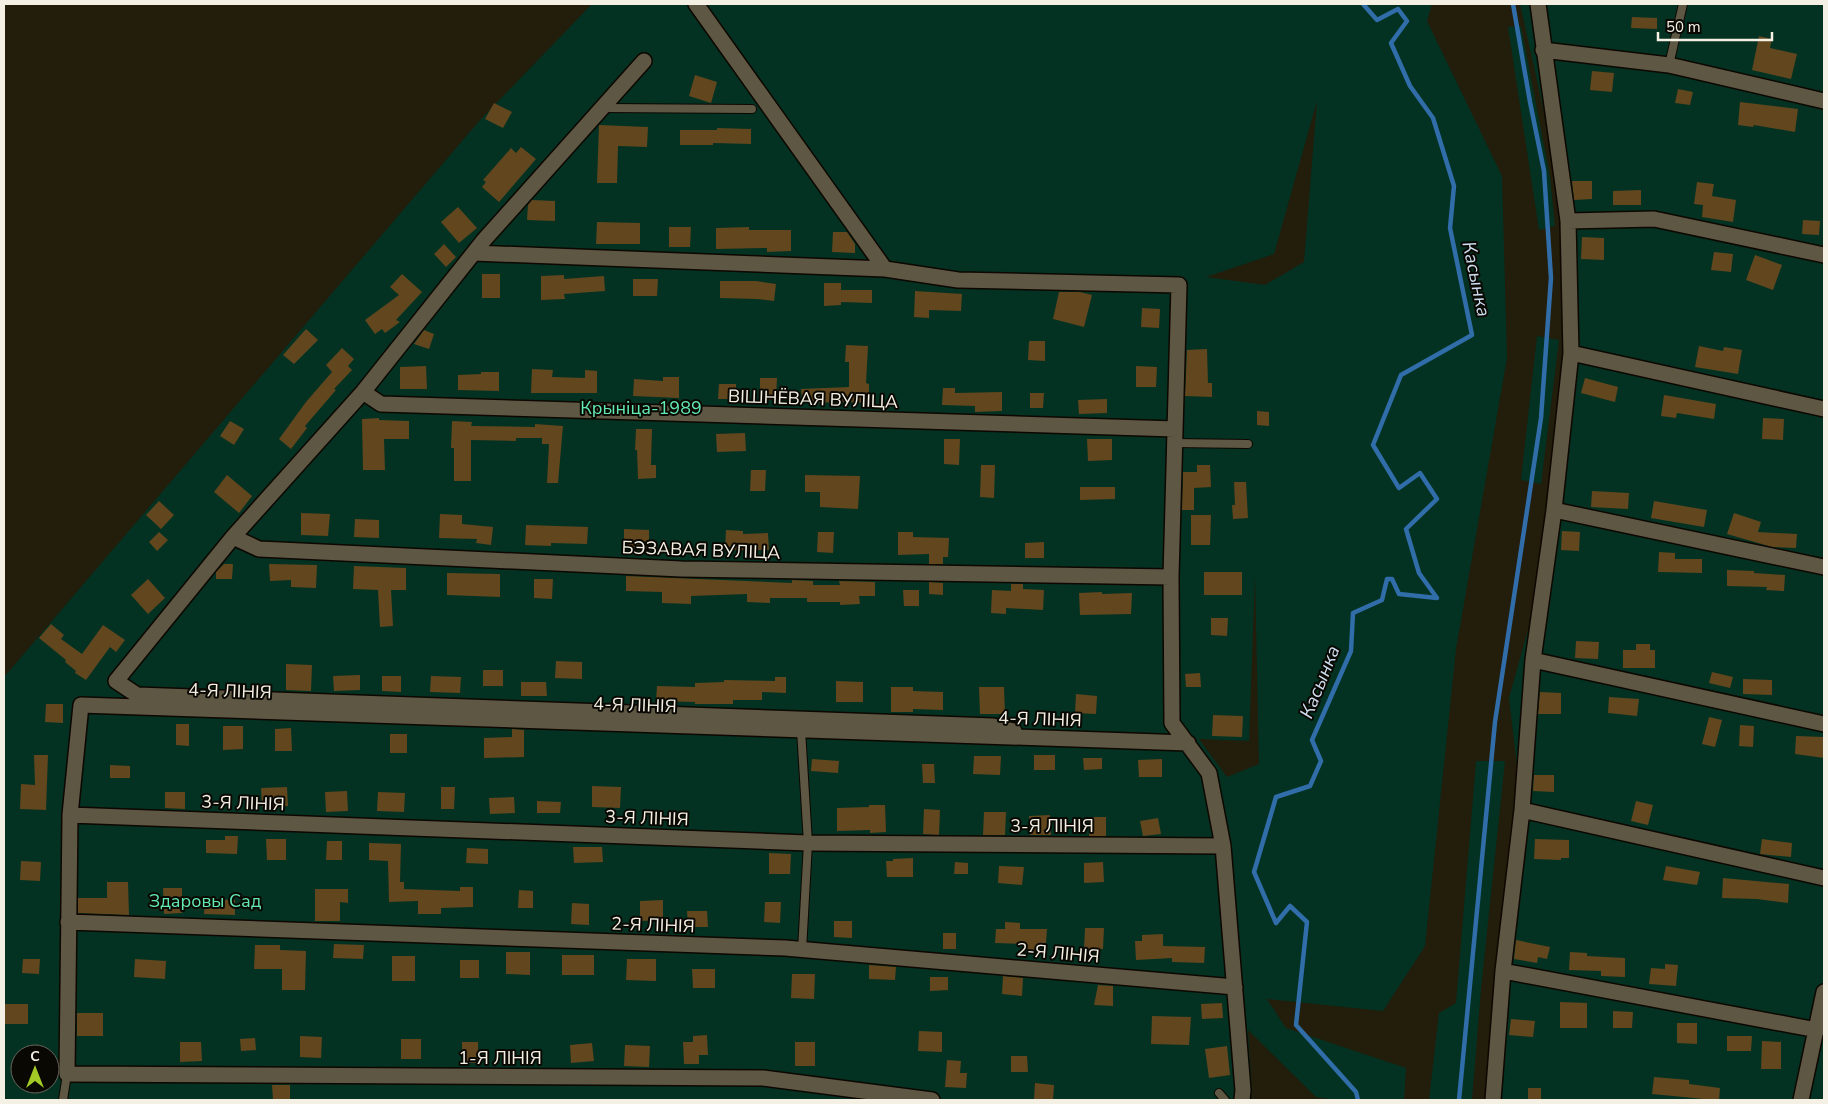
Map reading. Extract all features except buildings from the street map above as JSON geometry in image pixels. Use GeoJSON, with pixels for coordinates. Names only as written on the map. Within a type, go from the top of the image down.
{"type":"FeatureCollection","features":[{"type":"Feature","properties":{"kind":"street"},"geometry":{"type":"LineString","coordinates":[[696,4],[885,270]]}},
{"type":"Feature","properties":{"kind":"street"},"geometry":{"type":"LineString","coordinates":[[1493,1100],[1503,971],[1522,810],[1532,660],[1554,510],[1571,353],[1568,221],[1538,4]]}},
{"type":"Feature","properties":{"kind":"street"},"geometry":{"type":"LineString","coordinates":[[1543,50],[1669,66],[1824,101]]}},
{"type":"Feature","properties":{"kind":"street"},"geometry":{"type":"LineString","coordinates":[[644,61],[484,240],[363,392],[233,537],[116,681],[137,695],[993,726],[1038,738]]}},
{"type":"Feature","properties":{"kind":"street"},"geometry":{"type":"LineString","coordinates":[[1568,221],[1654,219],[1824,255]]}},
{"type":"Feature","properties":{"kind":"street"},"geometry":{"type":"LineString","coordinates":[[474,253],[885,270],[958,280],[1179,285],[1171,577],[1172,723],[1209,773],[1223,846],[1243,1090],[1242,1100]]}},
{"type":"Feature","properties":{"kind":"street"},"geometry":{"type":"LineString","coordinates":[[1571,353],[1824,409]]}},
{"type":"Feature","properties":{"kind":"street","name":"ВІШНЁВАЯ ВУЛІЦА"},"geometry":{"type":"LineString","coordinates":[[363,392],[381,404],[1175,436]]}},
{"type":"Feature","properties":{"kind":"street"},"geometry":{"type":"LineString","coordinates":[[1554,510],[1824,567]]}},
{"type":"Feature","properties":{"kind":"street","name":"БЭЗАВАЯ ВУЛІЦА"},"geometry":{"type":"LineString","coordinates":[[233,537],[259,549],[671,569],[1171,577]]}},
{"type":"Feature","properties":{"kind":"street"},"geometry":{"type":"LineString","coordinates":[[1532,660],[1824,724]]}},
{"type":"Feature","properties":{"kind":"street","name":"4-Я ЛІНІЯ"},"geometry":{"type":"LineString","coordinates":[[70,815],[81,705],[1188,743]]}},
{"type":"Feature","properties":{"kind":"street"},"geometry":{"type":"LineString","coordinates":[[1522,810],[1824,878]]}},
{"type":"Feature","properties":{"kind":"street"},"geometry":{"type":"LineString","coordinates":[[67,1074],[70,815]]}},
{"type":"Feature","properties":{"kind":"street","name":"3-Я ЛІНІЯ"},"geometry":{"type":"LineString","coordinates":[[70,815],[808,843],[1223,846]]}},
{"type":"Feature","properties":{"kind":"street","name":"2-Я ЛІНІЯ"},"geometry":{"type":"LineString","coordinates":[[68,922],[802,950],[1235,987]]}},
{"type":"Feature","properties":{"kind":"street"},"geometry":{"type":"LineString","coordinates":[[1503,971],[1817,1030]]}},
{"type":"Feature","properties":{"kind":"street"},"geometry":{"type":"LineString","coordinates":[[1801,1100],[1824,992]]}},
{"type":"Feature","properties":{"kind":"street","name":"1-Я ЛІНІЯ"},"geometry":{"type":"LineString","coordinates":[[67,1074],[763,1078],[932,1100]]}},
{"type":"Feature","properties":{"kind":"lane"},"geometry":{"type":"LineString","coordinates":[[1669,66],[1683,4]]}},
{"type":"Feature","properties":{"kind":"lane"},"geometry":{"type":"LineString","coordinates":[[602,108],[752,109]]}},
{"type":"Feature","properties":{"kind":"lane"},"geometry":{"type":"LineString","coordinates":[[1175,436],[1248,444]]}},
{"type":"Feature","properties":{"kind":"lane"},"geometry":{"type":"LineString","coordinates":[[801,730],[808,843],[802,950]]}},
{"type":"Feature","properties":{"kind":"lane"},"geometry":{"type":"LineString","coordinates":[[63,1100],[67,1074]]}},
{"type":"Feature","properties":{"kind":"lane"},"geometry":{"type":"LineString","coordinates":[[1219,1093],[1225,1100]]}},
{"type":"Feature","properties":{"kind":"green space"},"geometry":{"type":"Polygon","coordinates":[[[592,4],[1432,4],[1427,21],[1502,176],[1507,358],[1456,649],[1425,946],[1383,1011],[1267,999],[1286,1028],[1406,1068],[1404,1100],[1335,1100],[1316,1097],[1248,1030],[1252,1088],[1251,1100],[4,1100],[4,677],[480,120],[592,4]],[[1317,101],[1274,254],[1206,277],[1265,285],[1304,262],[1317,101]],[[1255,576],[1249,741],[1199,739],[1227,777],[1259,764],[1255,576]]]}},
{"type":"Feature","properties":{"kind":"green space"},"geometry":{"type":"Polygon","coordinates":[[[1520,4],[1824,4],[1824,1100],[1493,1100],[1522,810],[1509,698],[1545,569],[1571,353],[1568,221],[1520,4]]]}},
{"type":"Feature","properties":{"kind":"green space"},"geometry":{"type":"Polygon","coordinates":[[[1521,26],[1550,177],[1555,226],[1539,230],[1508,27],[1521,26]]]}},
{"type":"Feature","properties":{"kind":"green space"},"geometry":{"type":"Polygon","coordinates":[[[1537,336],[1559,340],[1541,484],[1521,480],[1537,336]]]}},
{"type":"Feature","properties":{"kind":"green space"},"geometry":{"type":"Polygon","coordinates":[[[1476,761],[1505,761],[1481,989],[1472,1100],[1429,1100],[1439,1013],[1456,1003],[1476,761]]]}},
{"type":"Feature","properties":{"kind":"waterway","name":"Касынка"},"geometry":{"type":"LineString","coordinates":[[1358,1100],[1356,1092],[1296,1025],[1307,922],[1290,906],[1276,923],[1254,872],[1276,797],[1310,786],[1321,761],[1312,740],[1351,651],[1353,613],[1382,600],[1387,579],[1392,579],[1399,594],[1437,598],[1419,573],[1406,529],[1437,499],[1420,473],[1399,488],[1373,445],[1401,375],[1472,335],[1450,228],[1454,186],[1433,118],[1410,86],[1391,43],[1407,21],[1398,9],[1377,20],[1363,4]]}},
{"type":"Feature","properties":{"kind":"waterway"},"geometry":{"type":"LineString","coordinates":[[1459,1100],[1495,722],[1541,418],[1551,278],[1544,171],[1513,4]]}},
{"type":"Feature","properties":{"kind":"park label","name":"Крыніца-1989"},"geometry":{"type":"Point","coordinates":[641,408]}},
{"type":"Feature","properties":{"kind":"park label","name":"Здаровы Сад"},"geometry":{"type":"Point","coordinates":[205,901]}}]}
